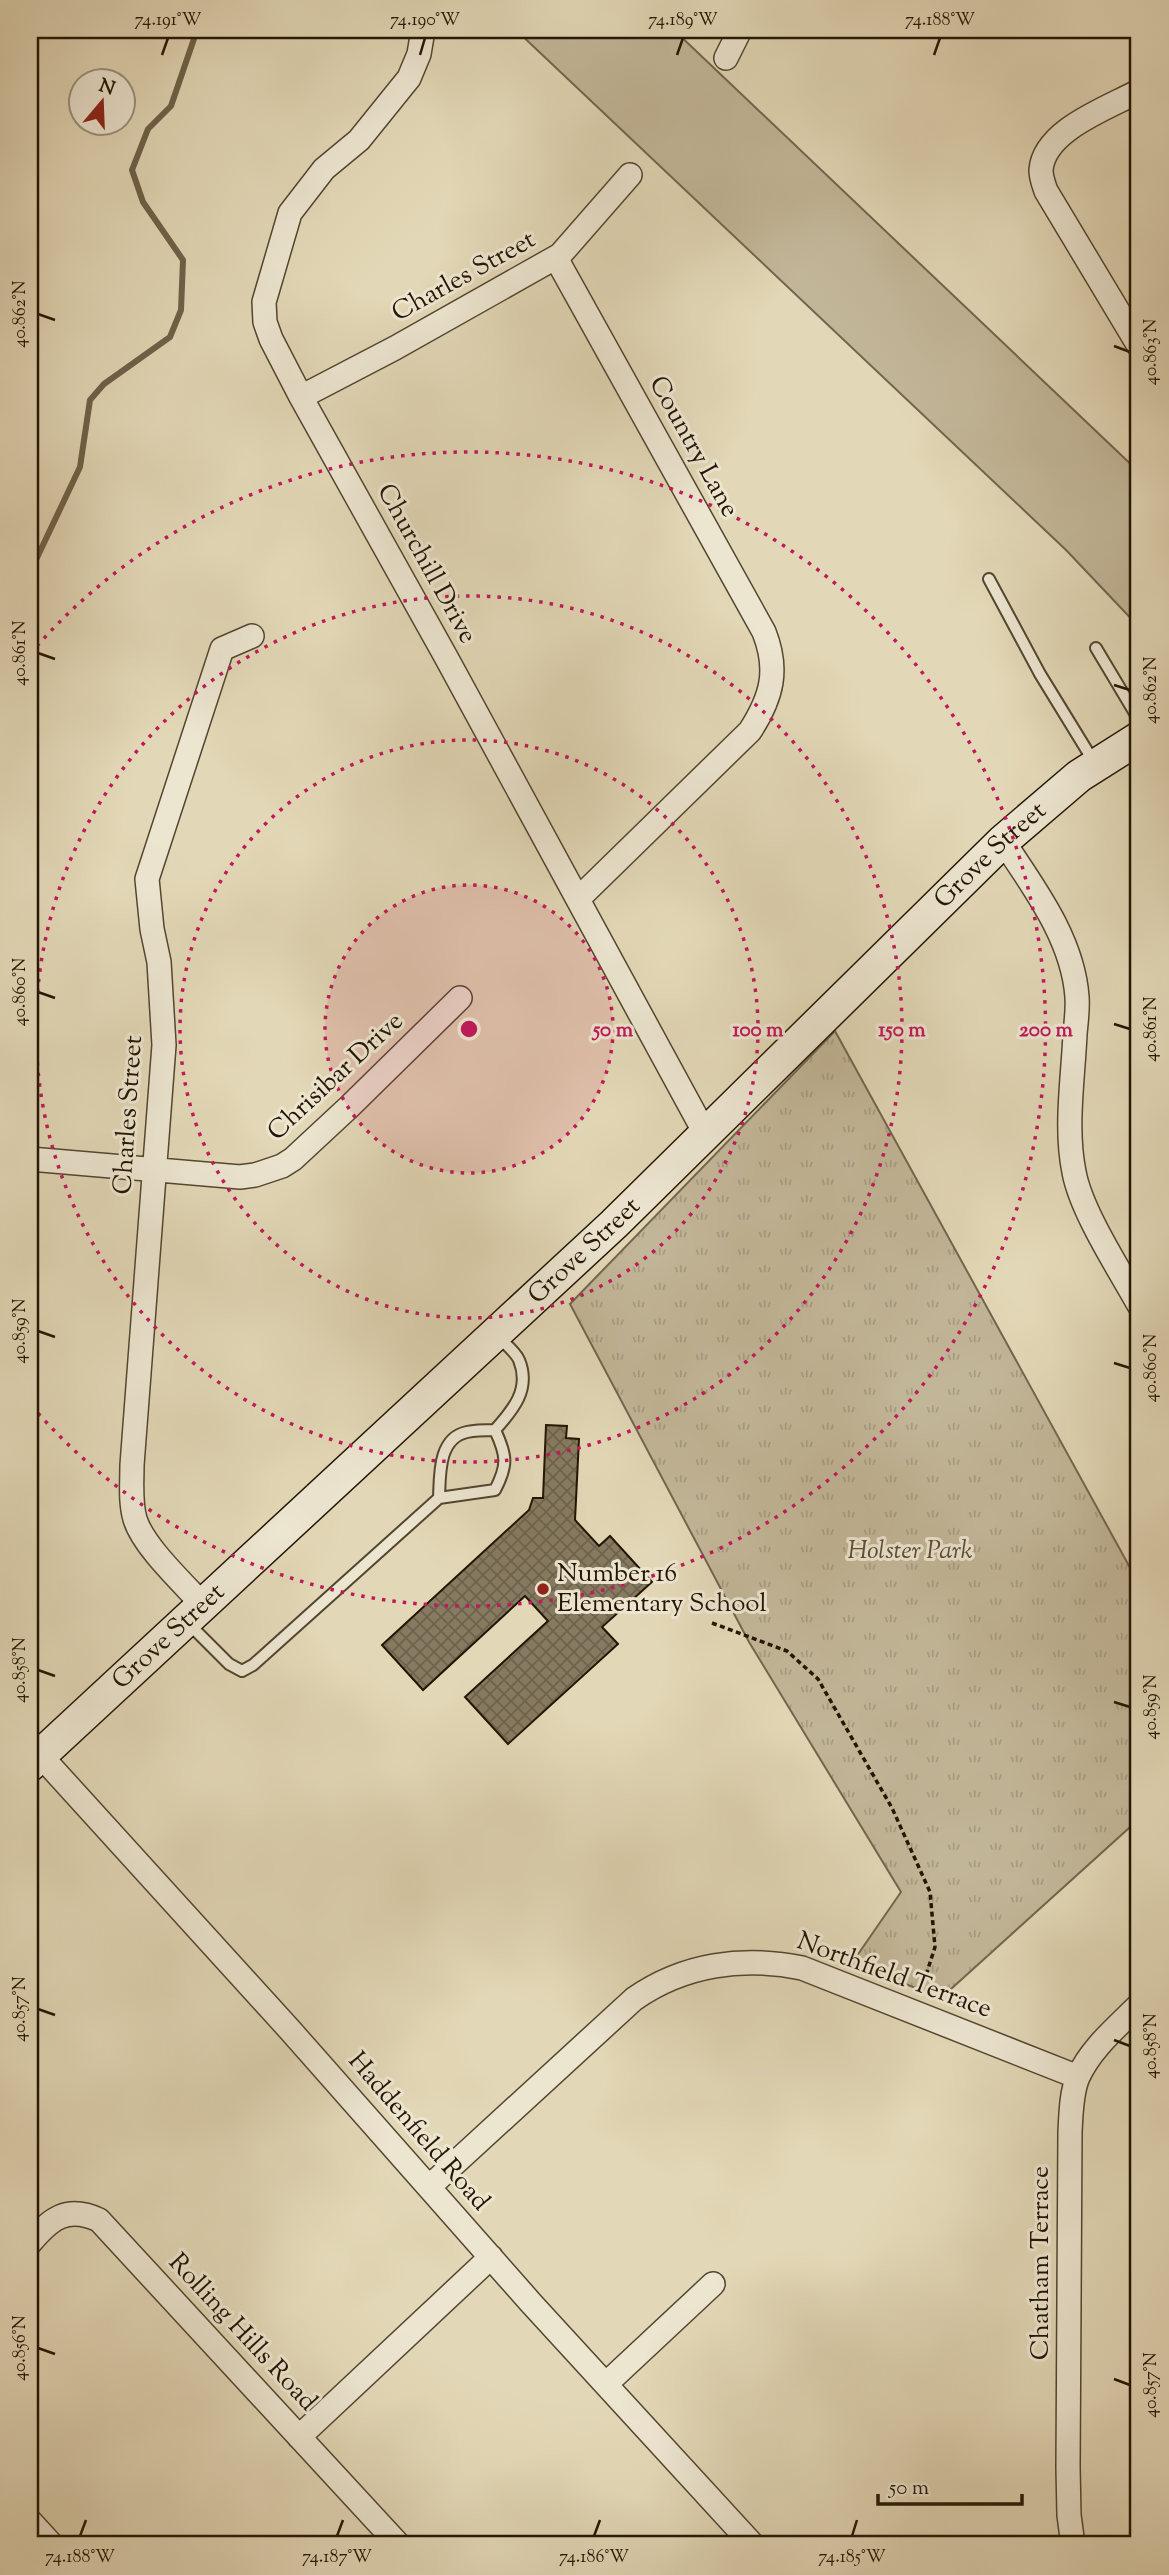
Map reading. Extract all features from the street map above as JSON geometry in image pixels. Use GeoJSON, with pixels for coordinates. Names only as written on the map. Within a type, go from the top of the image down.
{"type":"FeatureCollection","features":[{"type":"Feature","properties":{"kind":"street","name":"Churchill Drive"},"geometry":{"type":"LineString","coordinates":[[423,30],[419,54],[409,78],[359,140],[324,169],[290,213],[264,302],[265,322],[301,397],[706,1135]]}},
{"type":"Feature","properties":{"kind":"street"},"geometry":{"type":"LineString","coordinates":[[726,58],[740,30]]}},
{"type":"Feature","properties":{"kind":"street"},"geometry":{"type":"LineString","coordinates":[[1139,91],[1068,129],[1046,152],[1041,168],[1046,191],[1139,346]]}},
{"type":"Feature","properties":{"kind":"street","name":"Charles Street"},"geometry":{"type":"LineString","coordinates":[[301,397],[556,258],[630,175]]}},
{"type":"Feature","properties":{"kind":"street","name":"Country Lane"},"geometry":{"type":"LineString","coordinates":[[556,258],[764,632],[770,648],[772,684],[768,700],[750,731],[578,899]]}},
{"type":"Feature","properties":{"kind":"street","name":"Charles Street"},"geometry":{"type":"LineString","coordinates":[[195,1613],[146,1542],[135,1521],[132,1498],[164,1045],[159,962],[147,897],[147,879],[222,649],[252,636]]}},
{"type":"Feature","properties":{"kind":"street","name":"Grove Street"},"geometry":{"type":"LineString","coordinates":[[33,1755],[195,1613],[496,1334],[706,1135],[1003,841],[1079,776],[1139,738]]}},
{"type":"Feature","properties":{"kind":"street"},"geometry":{"type":"LineString","coordinates":[[1003,841],[1034,890],[1072,964],[1077,998],[1071,1109],[1073,1170],[1077,1189],[1139,1305]]}},
{"type":"Feature","properties":{"kind":"street","name":"Chrisibar Drive"},"geometry":{"type":"LineString","coordinates":[[30,1159],[240,1177],[256,1175],[282,1166],[349,1107],[460,998]]}},
{"type":"Feature","properties":{"kind":"street","name":"Haddenfield Road"},"geometry":{"type":"LineString","coordinates":[[33,1755],[290,2030],[491,2257],[753,2545]]}},
{"type":"Feature","properties":{"kind":"street","name":"Northfield Terrace"},"geometry":{"type":"LineString","coordinates":[[429,2187],[634,1999],[655,1985],[715,1964],[775,1962],[821,1974],[1078,2077]]}},
{"type":"Feature","properties":{"kind":"street","name":"Chatham Terrace"},"geometry":{"type":"LineString","coordinates":[[1073,2545],[1068,2468],[1069,2145],[1073,2102],[1078,2077],[1101,2042],[1139,2005]]}},
{"type":"Feature","properties":{"kind":"street","name":"Rolling Hills Road"},"geometry":{"type":"LineString","coordinates":[[30,2243],[56,2217],[85,2213],[99,2220],[398,2545]]}},
{"type":"Feature","properties":{"kind":"street"},"geometry":{"type":"LineString","coordinates":[[299,2437],[491,2257]]}},
{"type":"Feature","properties":{"kind":"street"},"geometry":{"type":"LineString","coordinates":[[606,2384],[713,2284]]}},
{"type":"Feature","properties":{"kind":"street"},"geometry":{"type":"LineString","coordinates":[[30,2521],[52,2545]]}},
{"type":"Feature","properties":{"kind":"lane"},"geometry":{"type":"LineString","coordinates":[[989,579],[1040,674],[1096,765]]}},
{"type":"Feature","properties":{"kind":"lane"},"geometry":{"type":"LineString","coordinates":[[1096,648],[1139,720]]}},
{"type":"Feature","properties":{"kind":"lane"},"geometry":{"type":"LineString","coordinates":[[439,1498],[441,1460],[452,1442],[464,1432],[495,1430],[516,1407],[524,1383],[519,1359],[496,1334]]}},
{"type":"Feature","properties":{"kind":"lane"},"geometry":{"type":"LineString","coordinates":[[195,1613],[229,1664],[242,1671],[253,1665],[439,1498],[495,1490],[505,1471],[504,1450],[495,1430]]}},
{"type":"Feature","properties":{"kind":"path"},"geometry":{"type":"LineString","coordinates":[[712,1623],[787,1651],[818,1679],[892,1808],[930,1892],[935,1947],[915,2011]]}},
{"type":"Feature","properties":{"kind":"green space"},"geometry":{"type":"Polygon","coordinates":[[[516,30],[674,30],[1139,472],[1139,627],[1066,550],[516,30]]]}},
{"type":"Feature","properties":{"kind":"green space","name":"Holster Park"},"geometry":{"type":"Polygon","coordinates":[[[835,1031],[1139,1584],[1139,1819],[941,1998],[852,1963],[901,1892],[749,1642],[570,1304],[835,1031]]]}},
{"type":"Feature","properties":{"kind":"building","name":"Number 16 Elementary School"},"geometry":{"type":"Polygon","coordinates":[[[546,1425],[567,1426],[566,1438],[579,1439],[575,1520],[599,1546],[610,1536],[652,1582],[602,1627],[618,1644],[508,1744],[465,1697],[548,1621],[525,1596],[423,1690],[382,1645],[529,1510],[533,1498],[543,1498],[546,1425]]]}},
{"type":"Feature","properties":{"kind":"waterway"},"geometry":{"type":"LineString","coordinates":[[30,595],[34,564],[80,467],[90,400],[104,384],[170,337],[181,310],[183,260],[143,202],[132,170],[148,129],[171,106],[197,30]]}},
{"type":"Feature","properties":{"kind":"waterway"},"geometry":{"type":"LineString","coordinates":[[30,683],[36,720],[30,737]]}},
{"type":"Feature","properties":{"kind":"place","name":"Number 16 Elementary School"},"geometry":{"type":"Point","coordinates":[543,1589]}}]}
